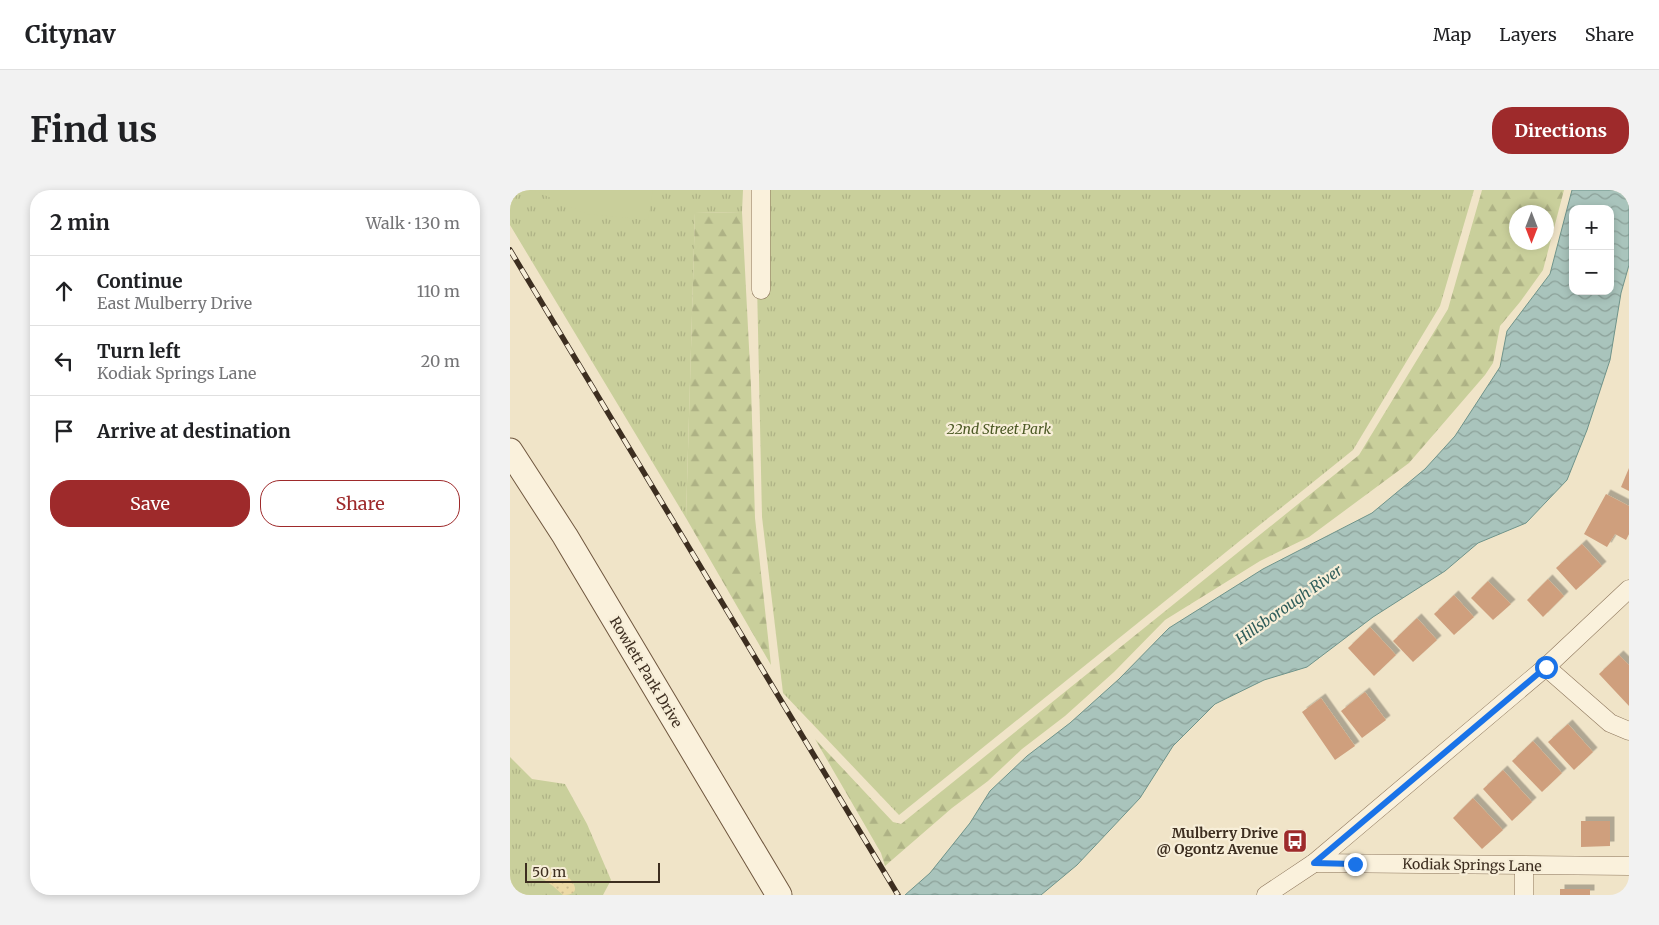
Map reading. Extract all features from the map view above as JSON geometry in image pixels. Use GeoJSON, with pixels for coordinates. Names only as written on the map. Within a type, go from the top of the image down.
{"type":"FeatureCollection","features":[{"type":"Feature","properties":{"kind":"street"},"geometry":{"type":"LineString","coordinates":[[761,190],[761,290]]}},
{"type":"Feature","properties":{"kind":"street","name":"Rowlett Park Drive"},"geometry":{"type":"LineString","coordinates":[[510,451],[565,536],[779,895]]}},
{"type":"Feature","properties":{"kind":"street"},"geometry":{"type":"LineString","coordinates":[[1266,895],[1314,863],[1546,667],[1629,589]]}},
{"type":"Feature","properties":{"kind":"street"},"geometry":{"type":"LineString","coordinates":[[1546,667],[1610,723],[1629,731]]}},
{"type":"Feature","properties":{"kind":"street","name":"Kodiak Springs Lane"},"geometry":{"type":"LineString","coordinates":[[1314,863],[1629,866]]}},
{"type":"Feature","properties":{"kind":"street"},"geometry":{"type":"LineString","coordinates":[[1524,866],[1524,895]]}},
{"type":"Feature","properties":{"kind":"green space"},"geometry":{"type":"Polygon","coordinates":[[[510,190],[743,190],[742,212],[695,213],[686,518],[510,225],[510,190]]]}},
{"type":"Feature","properties":{"kind":"green space"},"geometry":{"type":"Polygon","coordinates":[[[533,190],[653,190],[648,220],[587,214],[533,190]]]}},
{"type":"Feature","properties":{"kind":"green space","name":"22nd Street Park"},"geometry":{"type":"Polygon","coordinates":[[[755,190],[1474,190],[1440,306],[1353,450],[899,815],[783,693],[762,517],[755,190]]]}},
{"type":"Feature","properties":{"kind":"green space"},"geometry":{"type":"Polygon","coordinates":[[[1482,190],[1564,190],[1554,228],[1554,205],[1509,205],[1509,250],[1548,250],[1543,270],[1500,326],[1493,363],[1485,375],[1409,463],[1309,537],[1260,561],[1165,620],[1114,672],[1065,716],[1022,749],[988,781],[952,808],[885,866],[881,853],[815,739],[893,822],[901,824],[1359,455],[1448,309],[1482,190]]]}},
{"type":"Feature","properties":{"kind":"green space"},"geometry":{"type":"Polygon","coordinates":[[[742,212],[751,386],[755,518],[771,665],[686,518],[695,213],[742,212]]]}},
{"type":"Feature","properties":{"kind":"green space"},"geometry":{"type":"Polygon","coordinates":[[[510,757],[532,779],[565,784],[587,824],[611,880],[603,895],[510,895],[510,757]]]}},
{"type":"Feature","properties":{"kind":"sand"},"geometry":{"type":"Polygon","coordinates":[[[556,868],[573,883],[575,888],[571,894],[563,895],[543,879],[542,875],[550,869],[556,868]]]}},
{"type":"Feature","properties":{"kind":"water","name":"Hillsborough River"},"geometry":{"type":"Polygon","coordinates":[[[1572,190],[1629,190],[1629,265],[1621,293],[1610,360],[1587,430],[1567,480],[1526,523],[1478,543],[1445,571],[1373,617],[1307,667],[1264,680],[1215,704],[1173,746],[1140,798],[1077,865],[1041,895],[905,895],[930,873],[970,823],[990,791],[1027,756],[1070,723],[1119,679],[1169,628],[1263,569],[1372,513],[1425,469],[1455,436],[1500,367],[1507,331],[1550,274],[1572,190]]]}},
{"type":"Feature","properties":{"kind":"building"},"geometry":{"type":"Polygon","coordinates":[[[1629,468],[1629,491],[1621,487],[1629,468]]]}},
{"type":"Feature","properties":{"kind":"building"},"geometry":{"type":"Polygon","coordinates":[[[1606,494],[1629,506],[1629,534],[1626,540],[1615,534],[1607,547],[1584,534],[1606,494]]]}},
{"type":"Feature","properties":{"kind":"building"},"geometry":{"type":"Polygon","coordinates":[[[1582,544],[1602,566],[1576,590],[1556,568],[1582,544]]]}},
{"type":"Feature","properties":{"kind":"building"},"geometry":{"type":"Polygon","coordinates":[[[1548,579],[1564,596],[1543,617],[1527,600],[1548,579]]]}},
{"type":"Feature","properties":{"kind":"building"},"geometry":{"type":"Polygon","coordinates":[[[1488,581],[1511,604],[1493,620],[1471,598],[1488,581]]]}},
{"type":"Feature","properties":{"kind":"building"},"geometry":{"type":"Polygon","coordinates":[[[1454,595],[1474,617],[1454,635],[1434,614],[1454,595]]]}},
{"type":"Feature","properties":{"kind":"building"},"geometry":{"type":"Polygon","coordinates":[[[1417,618],[1437,640],[1413,662],[1393,641],[1417,618]]]}},
{"type":"Feature","properties":{"kind":"building"},"geometry":{"type":"Polygon","coordinates":[[[1370,627],[1396,655],[1374,676],[1348,648],[1370,627]]]}},
{"type":"Feature","properties":{"kind":"building"},"geometry":{"type":"Polygon","coordinates":[[[1619,655],[1629,665],[1629,706],[1599,674],[1619,655]]]}},
{"type":"Feature","properties":{"kind":"building"},"geometry":{"type":"Polygon","coordinates":[[[1365,692],[1386,720],[1362,738],[1341,711],[1365,692]]]}},
{"type":"Feature","properties":{"kind":"building"},"geometry":{"type":"Polygon","coordinates":[[[1321,698],[1355,746],[1335,760],[1302,712],[1321,698]]]}},
{"type":"Feature","properties":{"kind":"building"},"geometry":{"type":"Polygon","coordinates":[[[1568,724],[1593,752],[1574,770],[1548,742],[1568,724]]]}},
{"type":"Feature","properties":{"kind":"building"},"geometry":{"type":"Polygon","coordinates":[[[1533,741],[1562,773],[1542,792],[1512,761],[1533,741]]]}},
{"type":"Feature","properties":{"kind":"building"},"geometry":{"type":"Polygon","coordinates":[[[1503,770],[1532,802],[1512,821],[1483,789],[1503,770]]]}},
{"type":"Feature","properties":{"kind":"building"},"geometry":{"type":"Polygon","coordinates":[[[1473,798],[1503,830],[1482,849],[1453,818],[1473,798]]]}},
{"type":"Feature","properties":{"kind":"building"},"geometry":{"type":"Polygon","coordinates":[[[1581,821],[1610,821],[1610,846],[1581,847],[1581,821]]]}},
{"type":"Feature","properties":{"kind":"building"},"geometry":{"type":"Polygon","coordinates":[[[1560,889],[1590,889],[1590,895],[1560,895],[1560,889]]]}},
{"type":"Feature","properties":{"kind":"railway"},"geometry":{"type":"LineString","coordinates":[[510,250],[898,895]]}},
{"type":"Feature","properties":{"kind":"place","name":"Mulberry Drive @ Ogontz Avenue"},"geometry":{"type":"Point","coordinates":[1295,841]}},
{"type":"Feature","properties":{"kind":"route"},"geometry":{"type":"LineString","coordinates":[[1355,864],[1314,863],[1546,667]]}}]}
